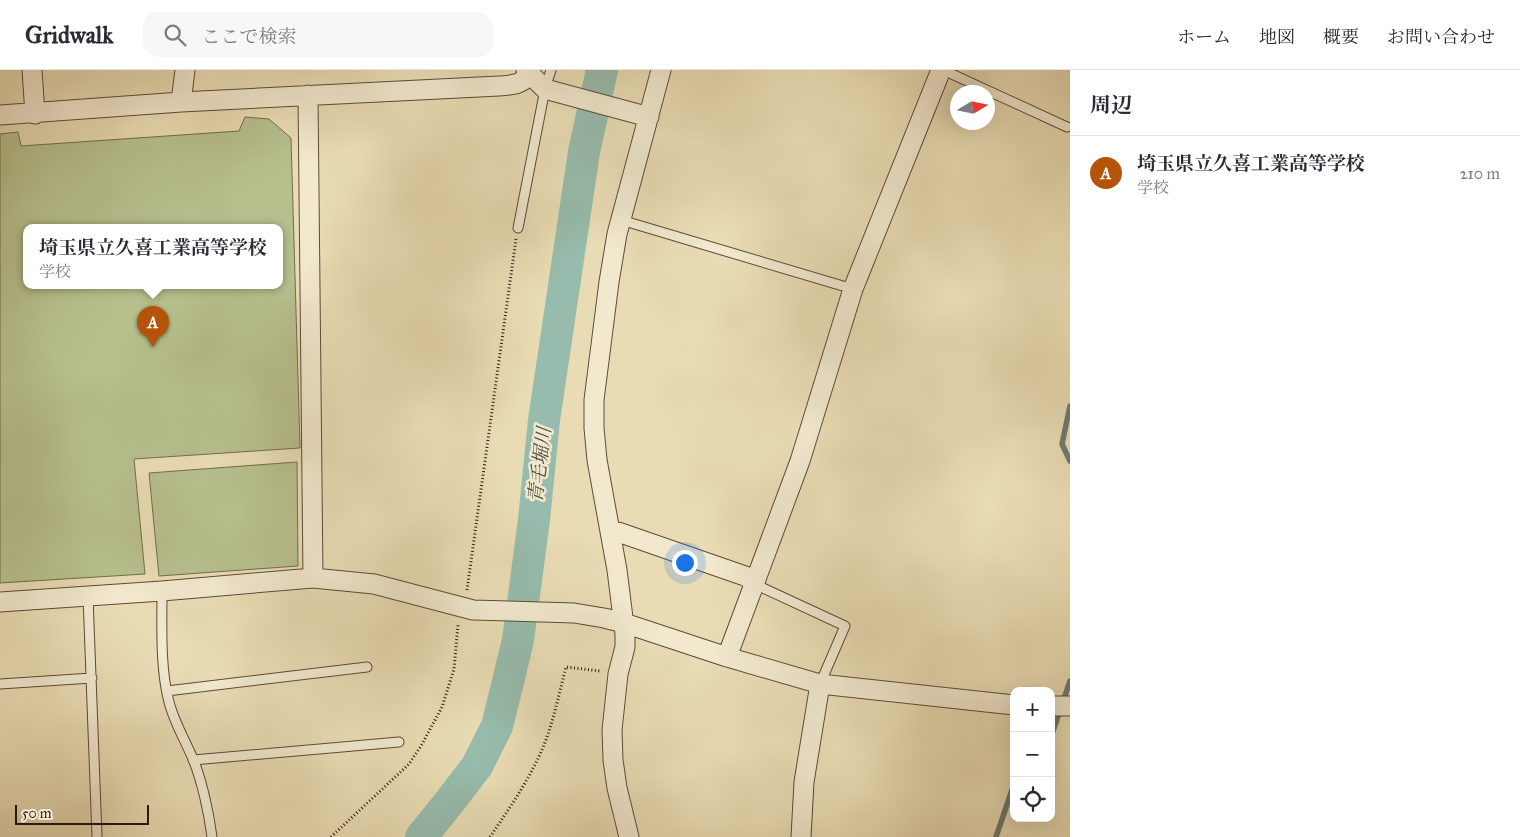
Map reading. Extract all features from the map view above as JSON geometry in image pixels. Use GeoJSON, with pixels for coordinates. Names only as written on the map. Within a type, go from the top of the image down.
{"type":"FeatureCollection","features":[{"type":"Feature","properties":{"kind":"street"},"geometry":{"type":"LineString","coordinates":[[32,70],[35,114]]}},
{"type":"Feature","properties":{"kind":"street"},"geometry":{"type":"LineString","coordinates":[[181,102],[185,70]]}},
{"type":"Feature","properties":{"kind":"street"},"geometry":{"type":"LineString","coordinates":[[629,837],[617,788],[613,760],[612,730],[618,674],[625,647],[624,623],[611,532],[597,460],[594,400],[608,282],[644,116],[661,70]]}},
{"type":"Feature","properties":{"kind":"street"},"geometry":{"type":"LineString","coordinates":[[727,657],[800,461],[853,289],[942,70]]}},
{"type":"Feature","properties":{"kind":"street"},"geometry":{"type":"LineString","coordinates":[[0,115],[35,114],[181,102],[499,86],[524,82],[528,72],[548,90],[644,116]]}},
{"type":"Feature","properties":{"kind":"street"},"geometry":{"type":"LineString","coordinates":[[308,95],[313,578]]}},
{"type":"Feature","properties":{"kind":"street"},"geometry":{"type":"LineString","coordinates":[[611,532],[618,532],[744,576],[755,582]]}},
{"type":"Feature","properties":{"kind":"street"},"geometry":{"type":"LineString","coordinates":[[0,602],[162,592],[313,578],[374,584],[473,610],[574,613],[624,623],[727,657],[820,684],[1010,705]]}},
{"type":"Feature","properties":{"kind":"street"},"geometry":{"type":"LineString","coordinates":[[801,837],[804,782],[820,684]]}},
{"type":"Feature","properties":{"kind":"street"},"geometry":{"type":"LineString","coordinates":[[1055,706],[1070,706]]}},
{"type":"Feature","properties":{"kind":"lane"},"geometry":{"type":"LineString","coordinates":[[518,228],[552,70]]}},
{"type":"Feature","properties":{"kind":"lane"},"geometry":{"type":"LineString","coordinates":[[942,70],[1067,128]]}},
{"type":"Feature","properties":{"kind":"lane"},"geometry":{"type":"LineString","coordinates":[[621,220],[853,289]]}},
{"type":"Feature","properties":{"kind":"lane"},"geometry":{"type":"LineString","coordinates":[[755,582],[763,588],[844,626],[820,684]]}},
{"type":"Feature","properties":{"kind":"lane"},"geometry":{"type":"LineString","coordinates":[[162,592],[162,633],[169,702],[177,726],[193,760],[212,837]]}},
{"type":"Feature","properties":{"kind":"lane"},"geometry":{"type":"LineString","coordinates":[[88,596],[97,837]]}},
{"type":"Feature","properties":{"kind":"lane"},"geometry":{"type":"LineString","coordinates":[[167,691],[367,666]]}},
{"type":"Feature","properties":{"kind":"lane"},"geometry":{"type":"LineString","coordinates":[[0,684],[92,678]]}},
{"type":"Feature","properties":{"kind":"lane"},"geometry":{"type":"LineString","coordinates":[[193,760],[399,742]]}},
{"type":"Feature","properties":{"kind":"path"},"geometry":{"type":"LineString","coordinates":[[467,590],[518,228]]}},
{"type":"Feature","properties":{"kind":"path"},"geometry":{"type":"LineString","coordinates":[[490,837],[517,796],[546,738],[566,666],[618,674]]}},
{"type":"Feature","properties":{"kind":"green space"},"geometry":{"type":"Polygon","coordinates":[[[245,117],[269,119],[291,138],[300,448],[134,459],[145,574],[0,583],[0,134],[18,132],[21,146],[239,131],[245,117]]]}},
{"type":"Feature","properties":{"kind":"green space"},"geometry":{"type":"Polygon","coordinates":[[[297,462],[298,566],[159,576],[149,473],[297,462]]]}},
{"type":"Feature","properties":{"kind":"waterway","name":"青毛堀川"},"geometry":{"type":"LineString","coordinates":[[421,837],[477,766],[497,726],[518,640],[534,520],[544,420],[584,152],[602,70]]}},
{"type":"Feature","properties":{"kind":"waterway"},"geometry":{"type":"LineString","coordinates":[[1070,406],[1062,444],[1070,461]]}},
{"type":"Feature","properties":{"kind":"waterway"},"geometry":{"type":"LineString","coordinates":[[1053,732],[1070,681]]}},
{"type":"Feature","properties":{"kind":"waterway"},"geometry":{"type":"LineString","coordinates":[[996,837],[1010,796]]}},
{"type":"Feature","properties":{"kind":"place","name":"埼玉県立久喜工業高等学校"},"geometry":{"type":"Point","coordinates":[153,347]}}]}
